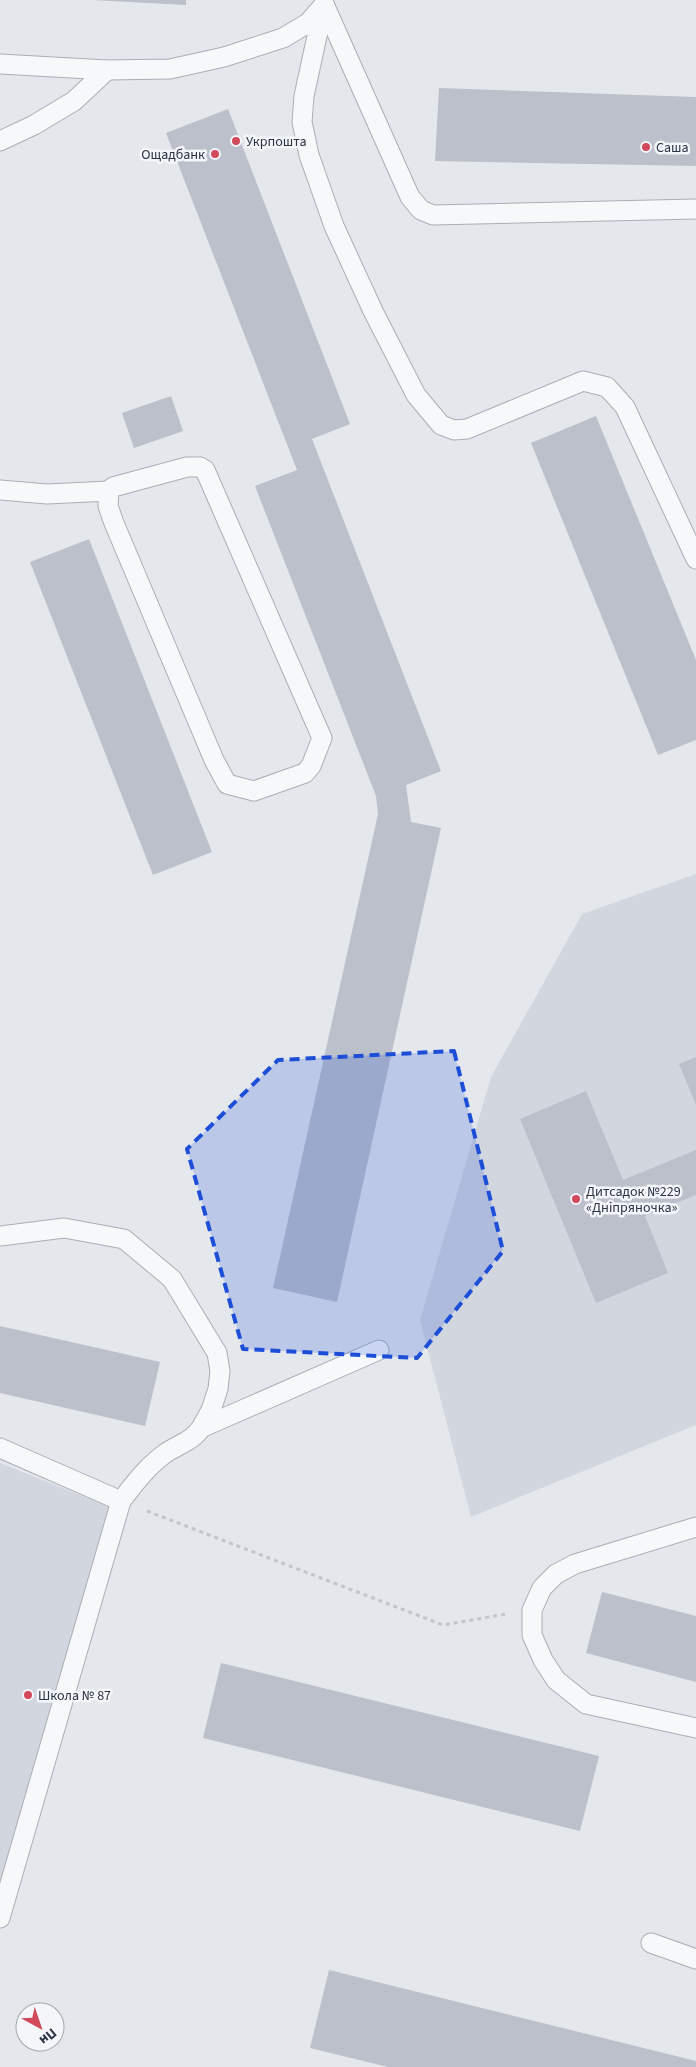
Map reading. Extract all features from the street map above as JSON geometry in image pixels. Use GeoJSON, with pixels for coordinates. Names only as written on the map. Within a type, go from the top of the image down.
{"type":"FeatureCollection","features":[{"type":"Feature","properties":{"kind":"lane"},"geometry":{"type":"LineString","coordinates":[[0,64],[107,70],[170,69],[224,57],[283,38],[308,23],[324,2]]}},
{"type":"Feature","properties":{"kind":"lane"},"geometry":{"type":"LineString","coordinates":[[324,2],[410,197],[421,210],[433,215],[696,209]]}},
{"type":"Feature","properties":{"kind":"lane"},"geometry":{"type":"LineString","coordinates":[[324,2],[304,96],[302,122],[309,155],[334,226],[373,312],[416,395],[441,425],[454,430],[466,429],[583,381],[607,387],[624,407],[696,559]]}},
{"type":"Feature","properties":{"kind":"lane"},"geometry":{"type":"LineString","coordinates":[[0,142],[34,125],[74,101],[107,70]]}},
{"type":"Feature","properties":{"kind":"lane"},"geometry":{"type":"LineString","coordinates":[[0,490],[47,494],[109,492],[113,488],[187,467],[200,467],[209,476],[322,738],[311,766],[305,773],[254,791],[227,784],[214,760],[114,523],[108,506],[109,492]]}},
{"type":"Feature","properties":{"kind":"lane"},"geometry":{"type":"LineString","coordinates":[[0,1236],[64,1228],[124,1239],[172,1279],[217,1353],[220,1371],[218,1389],[212,1410],[197,1435],[164,1454],[141,1474],[121,1501],[0,1918]]}},
{"type":"Feature","properties":{"kind":"lane"},"geometry":{"type":"LineString","coordinates":[[202,1428],[379,1350]]}},
{"type":"Feature","properties":{"kind":"lane"},"geometry":{"type":"LineString","coordinates":[[0,1448],[121,1501]]}},
{"type":"Feature","properties":{"kind":"lane"},"geometry":{"type":"LineString","coordinates":[[696,1527],[575,1564],[556,1574],[542,1588],[532,1610],[532,1635],[543,1660],[556,1680],[586,1704],[696,1728]]}},
{"type":"Feature","properties":{"kind":"lane"},"geometry":{"type":"LineString","coordinates":[[651,1944],[696,1959]]}},
{"type":"Feature","properties":{"kind":"path"},"geometry":{"type":"LineString","coordinates":[[121,1501],[443,1625],[532,1610]]}},
{"type":"Feature","properties":{"kind":"highlighted area"},"geometry":{"type":"Polygon","coordinates":[[[454,1051],[503,1251],[417,1358],[243,1349],[187,1149],[278,1060],[454,1051]]]}},
{"type":"Feature","properties":{"kind":"shaded area","name":"Дитсадок №229 «Дніпряночка»"},"geometry":{"type":"Polygon","coordinates":[[[696,874],[696,1425],[471,1517],[420,1320],[491,1077],[582,914],[696,874]]]}},
{"type":"Feature","properties":{"kind":"shaded area","name":"Школа № 87"},"geometry":{"type":"Polygon","coordinates":[[[0,1463],[110,1507],[0,1920],[0,1463]]]}},
{"type":"Feature","properties":{"kind":"building"},"geometry":{"type":"Polygon","coordinates":[[[92,0],[186,0],[186,5],[92,0]]]}},
{"type":"Feature","properties":{"kind":"building"},"geometry":{"type":"Polygon","coordinates":[[[439,88],[696,97],[696,166],[435,161],[439,88]]]}},
{"type":"Feature","properties":{"kind":"building"},"geometry":{"type":"Polygon","coordinates":[[[228,109],[350,424],[312,439],[441,771],[406,785],[411,822],[441,828],[337,1302],[273,1288],[378,814],[376,796],[255,486],[297,470],[166,133],[228,109]]]}},
{"type":"Feature","properties":{"kind":"building"},"geometry":{"type":"Polygon","coordinates":[[[171,396],[183,431],[134,448],[122,413],[171,396]]]}},
{"type":"Feature","properties":{"kind":"building"},"geometry":{"type":"Polygon","coordinates":[[[596,416],[696,660],[696,740],[658,755],[531,443],[596,416]]]}},
{"type":"Feature","properties":{"kind":"building"},"geometry":{"type":"Polygon","coordinates":[[[89,539],[212,852],[153,875],[30,562],[89,539]]]}},
{"type":"Feature","properties":{"kind":"building"},"geometry":{"type":"Polygon","coordinates":[[[696,1057],[696,1105],[679,1064],[696,1057]]]}},
{"type":"Feature","properties":{"kind":"building"},"geometry":{"type":"Polygon","coordinates":[[[586,1091],[623,1180],[696,1150],[696,1195],[645,1216],[668,1273],[596,1303],[520,1119],[586,1091]]]}},
{"type":"Feature","properties":{"kind":"building"},"geometry":{"type":"Polygon","coordinates":[[[0,1326],[160,1362],[145,1426],[0,1393],[0,1326]]]}},
{"type":"Feature","properties":{"kind":"building"},"geometry":{"type":"Polygon","coordinates":[[[602,1592],[696,1616],[696,1682],[586,1653],[602,1592]]]}},
{"type":"Feature","properties":{"kind":"building"},"geometry":{"type":"Polygon","coordinates":[[[221,1663],[599,1756],[580,1831],[203,1738],[221,1663]]]}},
{"type":"Feature","properties":{"kind":"building"},"geometry":{"type":"Polygon","coordinates":[[[329,1970],[696,2061],[696,2067],[388,2067],[310,2048],[329,1970]]]}},
{"type":"Feature","properties":{"kind":"place","name":"Укрпошта"},"geometry":{"type":"Point","coordinates":[236,141]}},
{"type":"Feature","properties":{"kind":"place","name":"Саша"},"geometry":{"type":"Point","coordinates":[646,147]}},
{"type":"Feature","properties":{"kind":"place","name":"Ощадбанк"},"geometry":{"type":"Point","coordinates":[215,154]}},
{"type":"Feature","properties":{"kind":"place","name":"Дитсадок №229 «Дніпряночка»"},"geometry":{"type":"Point","coordinates":[576,1199]}},
{"type":"Feature","properties":{"kind":"place","name":"Школа № 87"},"geometry":{"type":"Point","coordinates":[28,1695]}}]}
